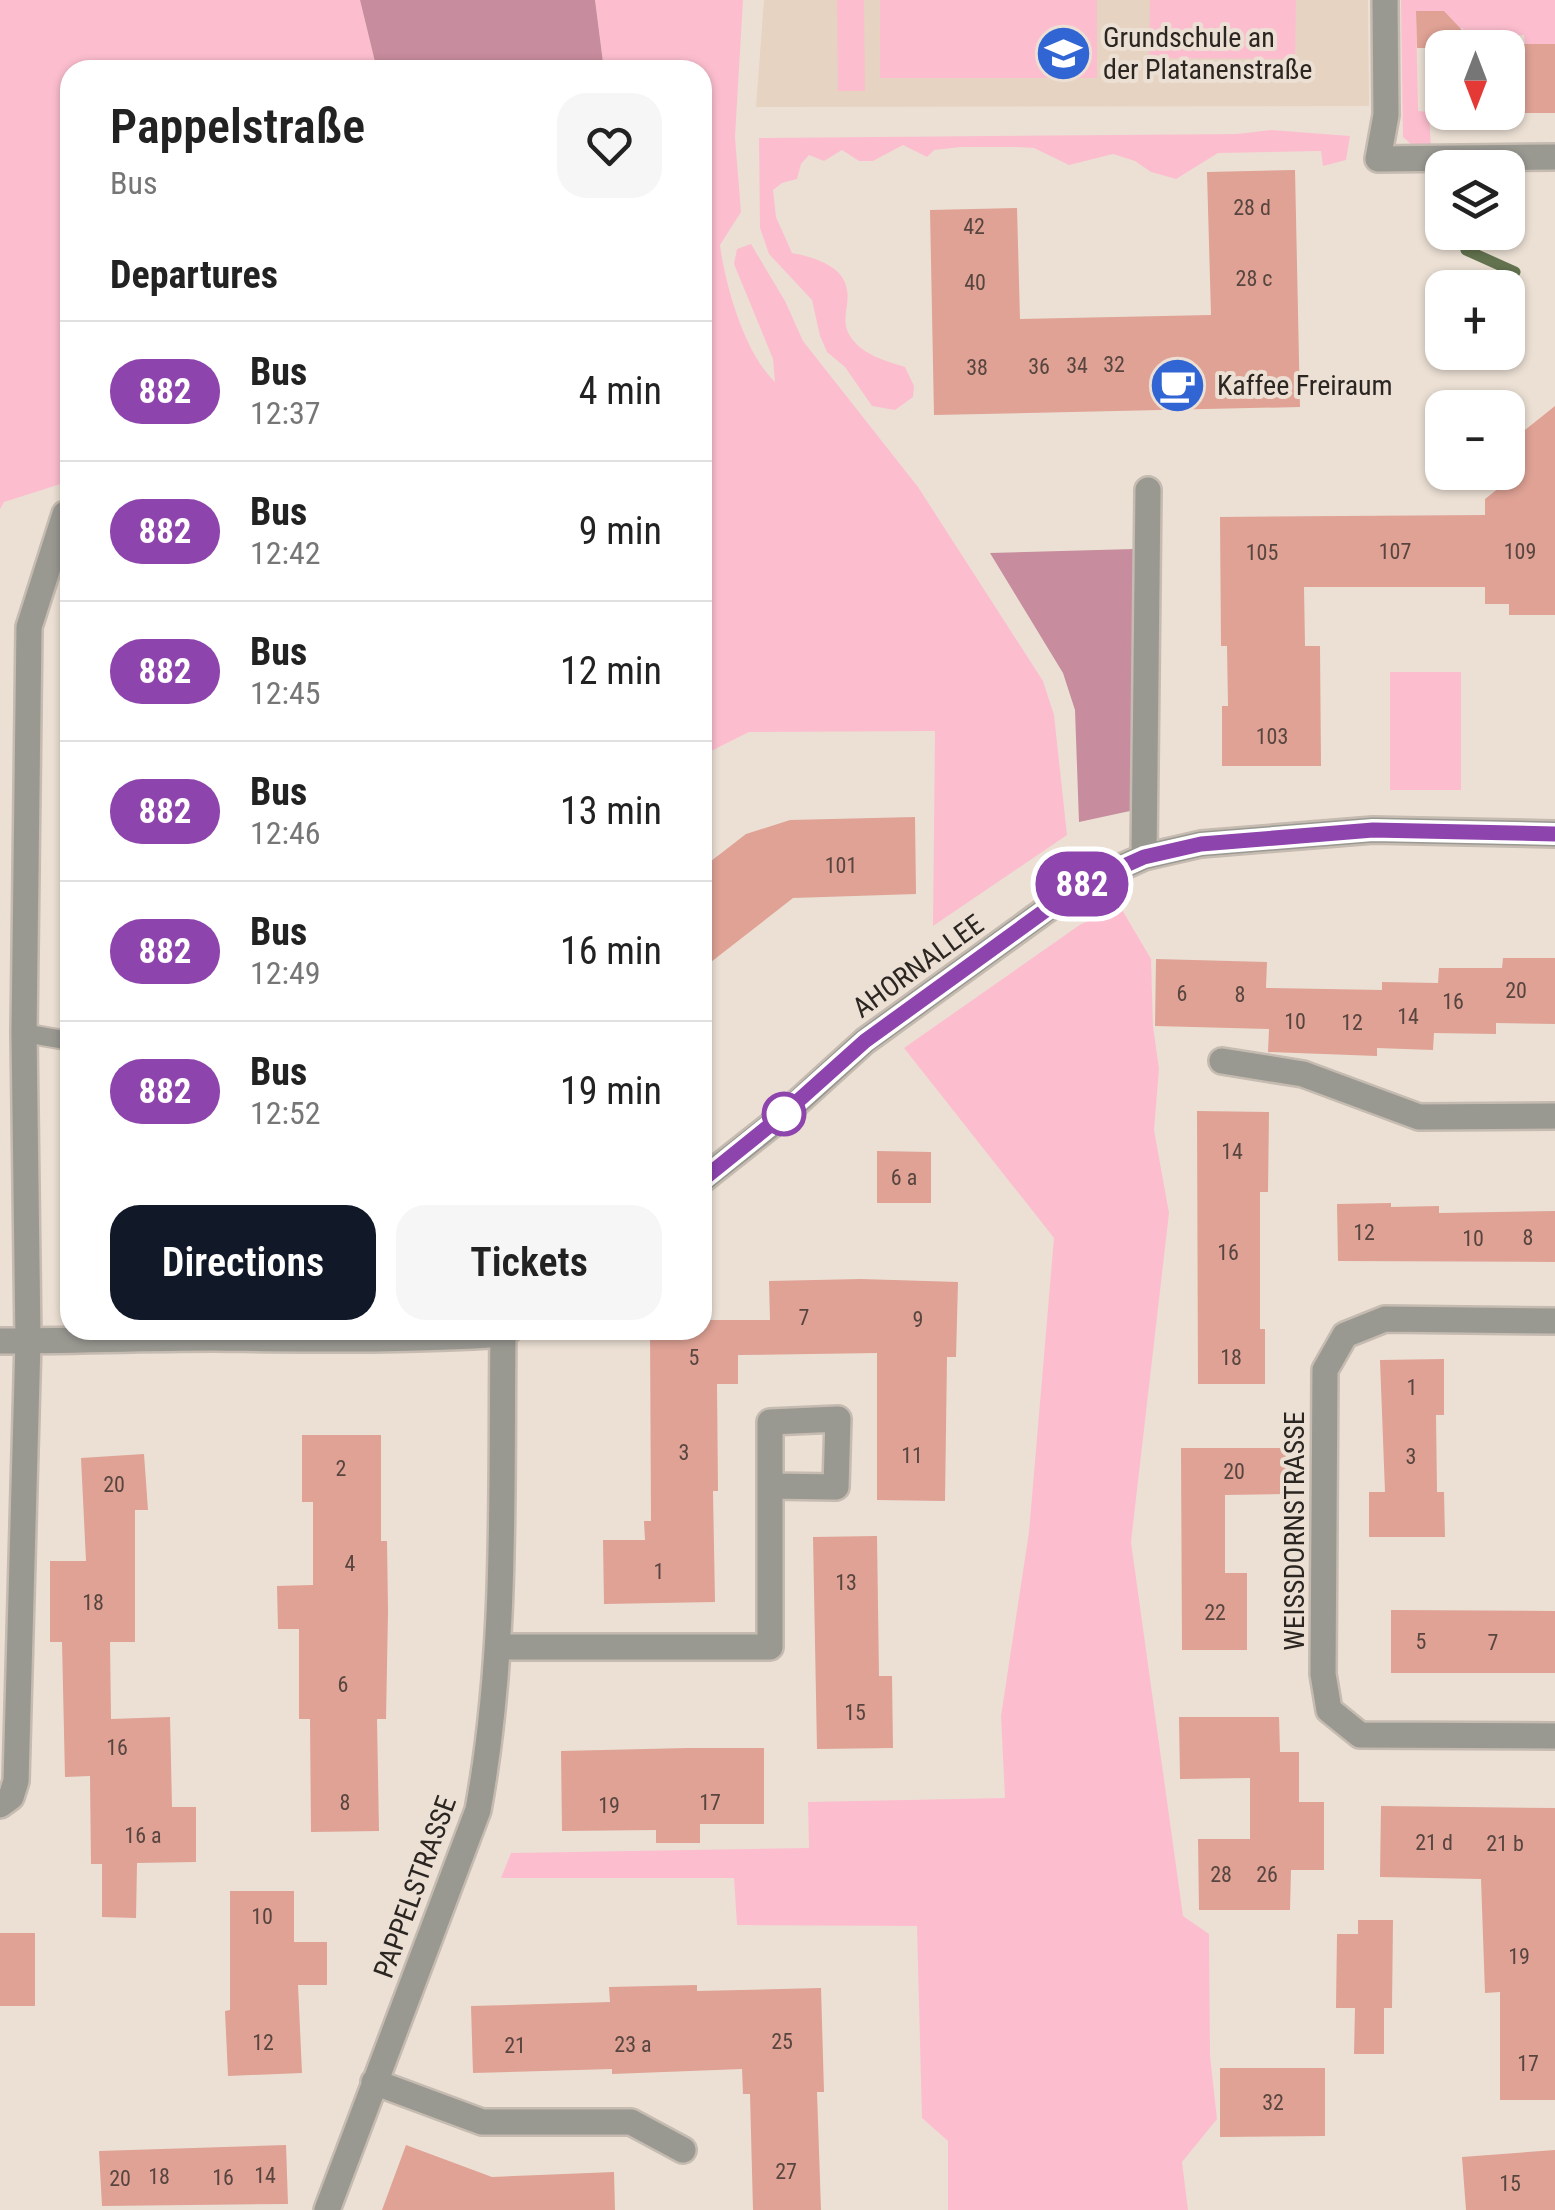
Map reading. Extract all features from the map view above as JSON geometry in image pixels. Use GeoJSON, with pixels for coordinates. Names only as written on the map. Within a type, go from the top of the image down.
{"type":"FeatureCollection","features":[{"type":"Feature","properties":{"kind":"street"},"geometry":{"type":"LineString","coordinates":[[1385,0],[1386,114],[1378,160],[1555,157]]}},
{"type":"Feature","properties":{"kind":"street"},"geometry":{"type":"LineString","coordinates":[[1144,857],[1148,490]]}},
{"type":"Feature","properties":{"kind":"street"},"geometry":{"type":"LineString","coordinates":[[0,1804],[11,1797],[16,1781],[28,1341],[24,1033],[29,627],[60,530]]}},
{"type":"Feature","properties":{"kind":"street","name":"AHORNALLEE"},"geometry":{"type":"LineString","coordinates":[[712,1172],[865,1041],[1079,886],[1144,857],[1201,844],[1373,830],[1555,834]]}},
{"type":"Feature","properties":{"kind":"street"},"geometry":{"type":"LineString","coordinates":[[1222,1062],[1303,1074],[1419,1117],[1555,1116]]}},
{"type":"Feature","properties":{"kind":"street","name":"WEISSDORNSTRASSE"},"geometry":{"type":"LineString","coordinates":[[1555,1321],[1385,1319],[1345,1335],[1325,1370],[1323,1674],[1330,1710],[1360,1735],[1555,1736]]}},
{"type":"Feature","properties":{"kind":"street"},"geometry":{"type":"LineString","coordinates":[[0,1341],[91,1340]]}},
{"type":"Feature","properties":{"kind":"street"},"geometry":{"type":"LineString","coordinates":[[279,1340],[373,1340]]}},
{"type":"Feature","properties":{"kind":"street","name":"PAPPELSTRASSE"},"geometry":{"type":"LineString","coordinates":[[327,2210],[478,1810],[490,1747],[498,1647],[506,1340]]}},
{"type":"Feature","properties":{"kind":"street"},"geometry":{"type":"LineString","coordinates":[[498,1647],[770,1647],[770,1486]]}},
{"type":"Feature","properties":{"kind":"street"},"geometry":{"type":"LineString","coordinates":[[374,2082],[482,2122],[631,2122],[683,2150]]}},
{"type":"Feature","properties":{"kind":"lane"},"geometry":{"type":"LineString","coordinates":[[24,1033],[60,1038]]}},
{"type":"Feature","properties":{"kind":"shaded area"},"geometry":{"type":"Polygon","coordinates":[[[0,0],[360,0],[375,60],[60,60],[60,484],[4,502],[0,509],[0,0]]]}},
{"type":"Feature","properties":{"kind":"shaded area"},"geometry":{"type":"Polygon","coordinates":[[[360,0],[595,0],[603,60],[375,60],[360,0]]]}},
{"type":"Feature","properties":{"kind":"shaded area"},"geometry":{"type":"Polygon","coordinates":[[[595,0],[743,0],[735,137],[741,212],[720,245],[726,279],[746,337],[775,382],[773,359],[734,264],[737,249],[751,244],[785,301],[803,341],[918,487],[1043,681],[1054,715],[1067,835],[933,926],[935,731],[749,732],[712,750],[712,60],[603,60],[595,0]]]}},
{"type":"Feature","properties":{"kind":"shaded area","name":"Grundschule an der Platanenstraße"},"geometry":{"type":"Polygon","coordinates":[[[764,0],[1368,0],[1369,106],[756,107],[764,0]]]}},
{"type":"Feature","properties":{"kind":"shaded area"},"geometry":{"type":"Polygon","coordinates":[[[837,0],[864,0],[865,91],[838,91],[837,0]]]}},
{"type":"Feature","properties":{"kind":"shaded area"},"geometry":{"type":"Polygon","coordinates":[[[880,0],[1097,0],[1097,78],[880,78],[880,0]]]}},
{"type":"Feature","properties":{"kind":"shaded area"},"geometry":{"type":"Polygon","coordinates":[[[1150,0],[1296,0],[1295,59],[1149,58],[1150,0]]]}},
{"type":"Feature","properties":{"kind":"shaded area"},"geometry":{"type":"Polygon","coordinates":[[[1401,0],[1555,0],[1555,44],[1525,46],[1525,30],[1449,28],[1421,11],[1416,16],[1418,111],[1425,112],[1431,150],[1417,150],[1403,137],[1401,0]]]}},
{"type":"Feature","properties":{"kind":"shaded area"},"geometry":{"type":"Polygon","coordinates":[[[1271,130],[1350,136],[1346,160],[1323,166],[1321,151],[1218,153],[1176,179],[1113,154],[1069,165],[1034,148],[961,147],[934,150],[927,157],[903,145],[873,161],[859,161],[842,150],[824,161],[809,155],[801,164],[797,179],[773,190],[776,217],[792,253],[834,268],[845,281],[846,324],[855,343],[875,356],[905,367],[914,386],[913,397],[895,410],[872,406],[845,367],[827,352],[812,300],[769,254],[760,228],[759,138],[1237,134],[1271,130]]]}},
{"type":"Feature","properties":{"kind":"shaded area"},"geometry":{"type":"Polygon","coordinates":[[[1134,549],[1130,811],[1079,822],[1075,710],[1063,673],[990,553],[1134,549]]]}},
{"type":"Feature","properties":{"kind":"shaded area"},"geometry":{"type":"Polygon","coordinates":[[[1390,672],[1461,672],[1461,790],[1390,790],[1390,672]]]}},
{"type":"Feature","properties":{"kind":"shaded area"},"geometry":{"type":"Polygon","coordinates":[[[1121,908],[1151,959],[1159,1069],[1154,1130],[1169,1213],[1131,1542],[1183,1916],[1209,1934],[1210,2056],[1217,2119],[1182,2162],[1188,2210],[948,2210],[948,2141],[922,2118],[917,1926],[737,1925],[734,1878],[501,1878],[511,1853],[809,1848],[808,1802],[1005,1798],[1001,1716],[1029,1532],[1054,1238],[904,1048],[1081,924],[1121,908]]]}},
{"type":"Feature","properties":{"kind":"building"},"geometry":{"type":"Polygon","coordinates":[[[1416,11],[1444,11],[1462,30],[1425,30],[1425,48],[1417,48],[1416,11]]]}},
{"type":"Feature","properties":{"kind":"building"},"geometry":{"type":"Polygon","coordinates":[[[1525,44],[1555,44],[1555,113],[1525,113],[1525,44]]]}},
{"type":"Feature","properties":{"kind":"building"},"geometry":{"type":"Polygon","coordinates":[[[1295,170],[1300,407],[934,415],[930,210],[1017,208],[1020,319],[1211,315],[1207,172],[1295,170]]]}},
{"type":"Feature","properties":{"kind":"building"},"geometry":{"type":"Polygon","coordinates":[[[1555,406],[1555,615],[1509,615],[1509,604],[1485,604],[1485,587],[1304,587],[1305,646],[1320,646],[1321,766],[1222,766],[1222,706],[1228,706],[1227,646],[1221,646],[1220,517],[1485,515],[1485,499],[1496,490],[1525,490],[1525,430],[1555,406]]]}},
{"type":"Feature","properties":{"kind":"building"},"geometry":{"type":"Polygon","coordinates":[[[915,817],[916,894],[793,898],[712,961],[712,860],[746,834],[790,820],[915,817]]]}},
{"type":"Feature","properties":{"kind":"building"},"geometry":{"type":"Polygon","coordinates":[[[1503,958],[1555,958],[1555,1024],[1496,1023],[1496,1034],[1434,1033],[1433,1050],[1377,1048],[1377,1056],[1268,1052],[1269,1029],[1155,1026],[1156,959],[1267,962],[1266,988],[1382,990],[1382,982],[1438,983],[1439,968],[1502,968],[1503,958]]]}},
{"type":"Feature","properties":{"kind":"building"},"geometry":{"type":"Polygon","coordinates":[[[1197,1111],[1269,1112],[1268,1192],[1260,1192],[1260,1329],[1265,1329],[1265,1384],[1198,1384],[1197,1111]]]}},
{"type":"Feature","properties":{"kind":"building"},"geometry":{"type":"Polygon","coordinates":[[[877,1151],[931,1152],[931,1203],[877,1203],[877,1151]]]}},
{"type":"Feature","properties":{"kind":"building"},"geometry":{"type":"Polygon","coordinates":[[[1391,1203],[1391,1207],[1439,1206],[1439,1213],[1555,1211],[1555,1262],[1338,1261],[1337,1204],[1391,1203]]]}},
{"type":"Feature","properties":{"kind":"building"},"geometry":{"type":"Polygon","coordinates":[[[769,1281],[958,1282],[956,1357],[947,1357],[945,1501],[877,1500],[877,1353],[738,1355],[738,1384],[717,1384],[718,1491],[713,1491],[715,1602],[604,1604],[603,1540],[645,1540],[644,1521],[651,1521],[650,1340],[712,1340],[712,1320],[770,1320],[769,1281]]]}},
{"type":"Feature","properties":{"kind":"building"},"geometry":{"type":"Polygon","coordinates":[[[1444,1359],[1444,1415],[1436,1415],[1437,1492],[1444,1492],[1445,1537],[1369,1537],[1369,1492],[1385,1492],[1380,1360],[1444,1359]]]}},
{"type":"Feature","properties":{"kind":"building"},"geometry":{"type":"Polygon","coordinates":[[[302,1435],[381,1435],[381,1541],[387,1541],[388,1611],[386,1719],[377,1719],[379,1831],[311,1832],[310,1719],[299,1719],[299,1629],[278,1629],[277,1586],[313,1585],[313,1502],[302,1502],[302,1435]]]}},
{"type":"Feature","properties":{"kind":"building"},"geometry":{"type":"Polygon","coordinates":[[[1181,1448],[1286,1448],[1286,1494],[1225,1495],[1225,1573],[1247,1573],[1247,1650],[1182,1650],[1181,1448]]]}},
{"type":"Feature","properties":{"kind":"building"},"geometry":{"type":"Polygon","coordinates":[[[144,1454],[148,1510],[135,1510],[135,1642],[110,1642],[111,1719],[170,1717],[172,1807],[196,1807],[196,1862],[137,1863],[136,1918],[102,1917],[102,1864],[91,1864],[90,1776],[65,1777],[62,1642],[50,1642],[50,1561],[86,1561],[81,1458],[144,1454]]]}},
{"type":"Feature","properties":{"kind":"building"},"geometry":{"type":"Polygon","coordinates":[[[877,1536],[879,1676],[892,1676],[893,1748],[817,1749],[813,1537],[877,1536]]]}},
{"type":"Feature","properties":{"kind":"building"},"geometry":{"type":"Polygon","coordinates":[[[1391,1610],[1555,1611],[1555,1673],[1391,1673],[1391,1610]]]}},
{"type":"Feature","properties":{"kind":"building"},"geometry":{"type":"Polygon","coordinates":[[[1179,1717],[1279,1717],[1280,1752],[1299,1752],[1299,1802],[1324,1802],[1324,1870],[1291,1870],[1290,1910],[1199,1910],[1198,1839],[1250,1839],[1250,1778],[1180,1779],[1179,1717]]]}},
{"type":"Feature","properties":{"kind":"building"},"geometry":{"type":"Polygon","coordinates":[[[764,1748],[764,1824],[700,1824],[700,1843],[656,1843],[656,1830],[562,1831],[561,1751],[764,1748]]]}},
{"type":"Feature","properties":{"kind":"building"},"geometry":{"type":"Polygon","coordinates":[[[1381,1806],[1555,1808],[1555,2100],[1500,2100],[1500,1992],[1485,1993],[1481,1879],[1380,1877],[1381,1806]]]}},
{"type":"Feature","properties":{"kind":"building"},"geometry":{"type":"Polygon","coordinates":[[[230,1891],[294,1891],[294,1942],[327,1942],[327,1985],[298,1985],[302,2073],[228,2076],[225,2011],[230,2010],[230,1891]]]}},
{"type":"Feature","properties":{"kind":"building"},"geometry":{"type":"Polygon","coordinates":[[[1358,1920],[1393,1920],[1392,2008],[1384,2008],[1384,2054],[1354,2054],[1355,2008],[1336,2008],[1337,1934],[1358,1934],[1358,1920]]]}},
{"type":"Feature","properties":{"kind":"building"},"geometry":{"type":"Polygon","coordinates":[[[0,1933],[35,1933],[35,2006],[0,2006],[0,1933]]]}},
{"type":"Feature","properties":{"kind":"building"},"geometry":{"type":"Polygon","coordinates":[[[697,1985],[697,1991],[821,1988],[824,2092],[817,2092],[821,2210],[753,2210],[750,2094],[743,2094],[742,2069],[612,2074],[612,2069],[473,2073],[471,2006],[610,2002],[609,1987],[697,1985]]]}},
{"type":"Feature","properties":{"kind":"building"},"geometry":{"type":"Polygon","coordinates":[[[1220,2068],[1325,2068],[1325,2136],[1220,2137],[1220,2068]]]}},
{"type":"Feature","properties":{"kind":"building"},"geometry":{"type":"Polygon","coordinates":[[[286,2145],[288,2204],[102,2206],[99,2151],[286,2145]]]}},
{"type":"Feature","properties":{"kind":"building"},"geometry":{"type":"Polygon","coordinates":[[[406,2145],[492,2177],[614,2172],[615,2210],[382,2210],[406,2145]]]}},
{"type":"Feature","properties":{"kind":"building"},"geometry":{"type":"Polygon","coordinates":[[[1555,2150],[1555,2210],[1466,2210],[1462,2157],[1555,2150]]]}},
{"type":"Feature","properties":{"kind":"waterway"},"geometry":{"type":"LineString","coordinates":[[1466,250],[1511,270]]}},
{"type":"Feature","properties":{"kind":"bus line","name":"882"},"geometry":{"type":"LineString","coordinates":[[712,1172],[865,1041],[1079,886],[1144,857],[1201,844],[1373,830],[1555,834]]}},
{"type":"Feature","properties":{"kind":"place","name":"Grundschule an der Platanenstraße"},"geometry":{"type":"Point","coordinates":[1064,53]}},
{"type":"Feature","properties":{"kind":"place","name":"Kaffee Freiraum"},"geometry":{"type":"Point","coordinates":[1178,385]}}]}
